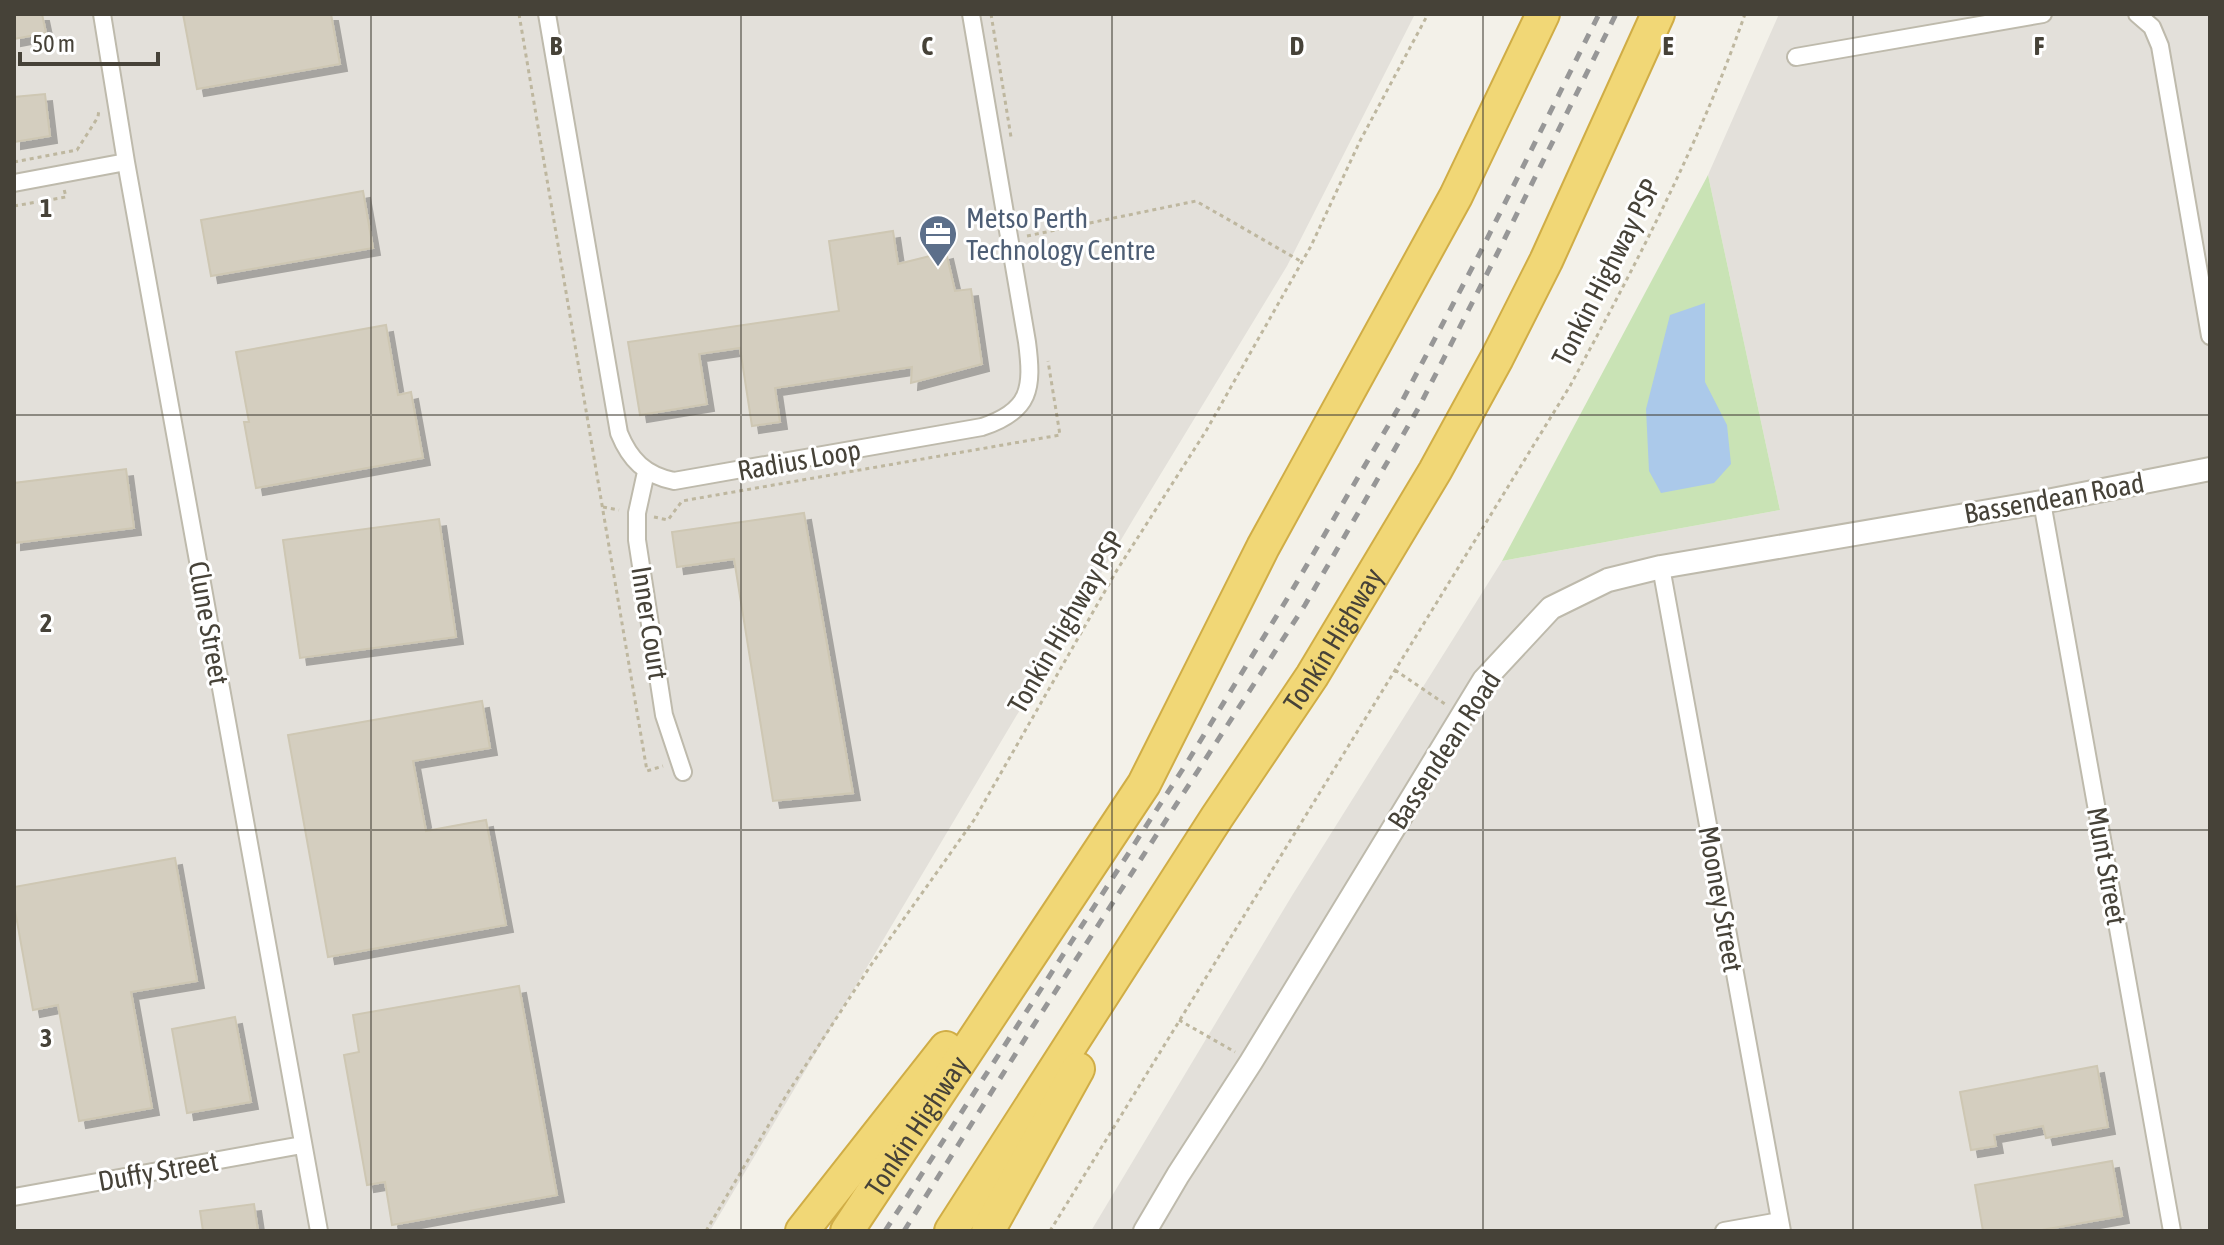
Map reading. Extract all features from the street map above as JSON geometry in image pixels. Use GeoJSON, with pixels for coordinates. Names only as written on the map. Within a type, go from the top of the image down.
{"type":"FeatureCollection","features":[{"type":"Feature","properties":{"kind":"highway","name":"Tonkin Highway"},"geometry":{"type":"LineString","coordinates":[[847,1231],[1144,784],[1263,547],[1456,196],[1543,14]]}},
{"type":"Feature","properties":{"kind":"highway","name":"Tonkin Highway"},"geometry":{"type":"LineString","coordinates":[[951,1231],[1217,817],[1312,676],[1435,471],[1546,261],[1658,14]]}},
{"type":"Feature","properties":{"kind":"highway"},"geometry":{"type":"LineString","coordinates":[[802,1231],[983,1000],[1118,791],[1263,547]]}},
{"type":"Feature","properties":{"kind":"highway"},"geometry":{"type":"LineString","coordinates":[[988,1231],[1217,817]]}},
{"type":"Feature","properties":{"kind":"street","name":"Clune Street"},"geometry":{"type":"LineString","coordinates":[[102,14],[319,1231]]}},
{"type":"Feature","properties":{"kind":"street"},"geometry":{"type":"LineString","coordinates":[[547,14],[616,420],[623,444],[646,472]]}},
{"type":"Feature","properties":{"kind":"street","name":"Radius Loop"},"geometry":{"type":"LineString","coordinates":[[646,472],[674,481],[692,479],[982,427],[999,422],[1018,407],[1026,395],[1031,373],[971,14]]}},
{"type":"Feature","properties":{"kind":"street"},"geometry":{"type":"LineString","coordinates":[[1796,57],[2043,14]]}},
{"type":"Feature","properties":{"kind":"street"},"geometry":{"type":"LineString","coordinates":[[2137,14],[2152,27],[2160,46],[2210,336]]}},
{"type":"Feature","properties":{"kind":"street"},"geometry":{"type":"LineString","coordinates":[[14,183],[126,162]]}},
{"type":"Feature","properties":{"kind":"street","name":"Bassendean Road"},"geometry":{"type":"LineString","coordinates":[[1145,1231],[1484,680],[1551,608],[1608,580],[1661,567],[2042,502],[2210,469]]}},
{"type":"Feature","properties":{"kind":"street","name":"Inner Court"},"geometry":{"type":"LineString","coordinates":[[646,472],[637,513],[637,540],[664,715],[680,767]]}},
{"type":"Feature","properties":{"kind":"street","name":"Munt Street"},"geometry":{"type":"LineString","coordinates":[[2042,502],[2172,1231]]}},
{"type":"Feature","properties":{"kind":"street","name":"Mooney Street"},"geometry":{"type":"LineString","coordinates":[[1661,567],[1781,1226]]}},
{"type":"Feature","properties":{"kind":"street","name":"Duffy Street"},"geometry":{"type":"LineString","coordinates":[[14,1197],[302,1145]]}},
{"type":"Feature","properties":{"kind":"street"},"geometry":{"type":"LineString","coordinates":[[1724,1231],[1781,1226]]}},
{"type":"Feature","properties":{"kind":"path"},"geometry":{"type":"LineString","coordinates":[[519,14],[647,771],[680,767]]}},
{"type":"Feature","properties":{"kind":"path"},"geometry":{"type":"LineString","coordinates":[[991,14],[1013,147]]}},
{"type":"Feature","properties":{"kind":"path","name":"Tonkin Highway PSP"},"geometry":{"type":"LineString","coordinates":[[706,1231],[787,1094],[871,965],[974,820],[1117,570],[1206,431],[1302,262],[1360,141],[1428,14]]}},
{"type":"Feature","properties":{"kind":"path","name":"Tonkin Highway PSP"},"geometry":{"type":"LineString","coordinates":[[1050,1231],[1570,386],[1623,289],[1707,112],[1745,14]]}},
{"type":"Feature","properties":{"kind":"path"},"geometry":{"type":"LineString","coordinates":[[14,162],[77,150],[98,117],[99,105]]}},
{"type":"Feature","properties":{"kind":"path"},"geometry":{"type":"LineString","coordinates":[[1027,236],[1196,201],[1302,262]]}},
{"type":"Feature","properties":{"kind":"path"},"geometry":{"type":"LineString","coordinates":[[668,520],[682,501],[1060,435],[1047,358]]}},
{"type":"Feature","properties":{"kind":"path"},"geometry":{"type":"LineString","coordinates":[[1395,670],[1462,715]]}},
{"type":"Feature","properties":{"kind":"path"},"geometry":{"type":"LineString","coordinates":[[1179,1020],[1251,1062]]}},
{"type":"Feature","properties":{"kind":"shaded area"},"geometry":{"type":"Polygon","coordinates":[[[14,14],[1415,14],[1287,266],[710,1231],[14,1231],[14,14]]]}},
{"type":"Feature","properties":{"kind":"shaded area"},"geometry":{"type":"Polygon","coordinates":[[[1779,14],[2210,14],[2210,1231],[1091,1231],[1293,894],[1502,561],[1780,510],[1708,175],[1779,14]]]}},
{"type":"Feature","properties":{"kind":"green space"},"geometry":{"type":"Polygon","coordinates":[[[1708,175],[1780,510],[1502,561],[1708,175]]]}},
{"type":"Feature","properties":{"kind":"water"},"geometry":{"type":"Polygon","coordinates":[[[1705,303],[1705,382],[1727,425],[1731,464],[1714,483],[1661,493],[1649,471],[1646,409],[1670,315],[1705,303]]]}},
{"type":"Feature","properties":{"kind":"building"},"geometry":{"type":"Polygon","coordinates":[[[14,14],[42,14],[46,33],[14,39],[14,14]]]}},
{"type":"Feature","properties":{"kind":"building"},"geometry":{"type":"Polygon","coordinates":[[[183,14],[331,14],[340,64],[197,89],[183,14]]]}},
{"type":"Feature","properties":{"kind":"building"},"geometry":{"type":"Polygon","coordinates":[[[45,94],[50,136],[14,142],[14,97],[45,94]]]}},
{"type":"Feature","properties":{"kind":"building"},"geometry":{"type":"Polygon","coordinates":[[[363,191],[373,248],[211,276],[201,220],[363,191]]]}},
{"type":"Feature","properties":{"kind":"building"},"geometry":{"type":"Polygon","coordinates":[[[893,231],[898,264],[946,252],[955,291],[971,289],[982,364],[911,383],[912,367],[775,388],[780,422],[752,426],[740,348],[699,354],[707,404],[640,415],[628,342],[839,311],[829,241],[893,231]]]}},
{"type":"Feature","properties":{"kind":"building"},"geometry":{"type":"Polygon","coordinates":[[[386,325],[398,395],[411,392],[423,458],[256,488],[244,422],[249,422],[236,352],[386,325]]]}},
{"type":"Feature","properties":{"kind":"building"},"geometry":{"type":"Polygon","coordinates":[[[126,469],[134,528],[14,543],[14,483],[126,469]]]}},
{"type":"Feature","properties":{"kind":"building"},"geometry":{"type":"Polygon","coordinates":[[[804,513],[853,793],[773,801],[734,559],[677,567],[672,532],[804,513]]]}},
{"type":"Feature","properties":{"kind":"building"},"geometry":{"type":"Polygon","coordinates":[[[439,519],[456,637],[300,658],[283,540],[439,519]]]}},
{"type":"Feature","properties":{"kind":"building"},"geometry":{"type":"Polygon","coordinates":[[[482,701],[490,748],[413,761],[426,831],[486,820],[506,925],[328,957],[288,735],[482,701]]]}},
{"type":"Feature","properties":{"kind":"building"},"geometry":{"type":"Polygon","coordinates":[[[175,858],[197,981],[131,992],[152,1108],[79,1121],[58,1005],[33,1010],[14,905],[14,887],[175,858]]]}},
{"type":"Feature","properties":{"kind":"building"},"geometry":{"type":"Polygon","coordinates":[[[519,986],[557,1195],[392,1225],[385,1182],[367,1185],[344,1055],[359,1052],[353,1015],[519,986]]]}},
{"type":"Feature","properties":{"kind":"building"},"geometry":{"type":"Polygon","coordinates":[[[235,1017],[251,1102],[187,1113],[172,1029],[235,1017]]]}},
{"type":"Feature","properties":{"kind":"building"},"geometry":{"type":"Polygon","coordinates":[[[2097,1066],[2108,1127],[2046,1138],[2043,1126],[1994,1135],[1996,1146],[1971,1150],[1960,1092],[2097,1066]]]}},
{"type":"Feature","properties":{"kind":"building"},"geometry":{"type":"Polygon","coordinates":[[[2112,1161],[2122,1216],[2036,1231],[1983,1231],[1975,1185],[2112,1161]]]}},
{"type":"Feature","properties":{"kind":"building"},"geometry":{"type":"Polygon","coordinates":[[[254,1204],[258,1231],[203,1231],[200,1211],[254,1204]]]}},
{"type":"Feature","properties":{"kind":"railway"},"geometry":{"type":"LineString","coordinates":[[885,1231],[1188,761],[1287,599],[1399,407],[1599,14]]}},
{"type":"Feature","properties":{"kind":"railway"},"geometry":{"type":"LineString","coordinates":[[904,1231],[1305,605],[1419,407],[1616,14]]}},
{"type":"Feature","properties":{"kind":"place","name":"Metso Perth Technology Centre"},"geometry":{"type":"Point","coordinates":[938,268]}}]}
